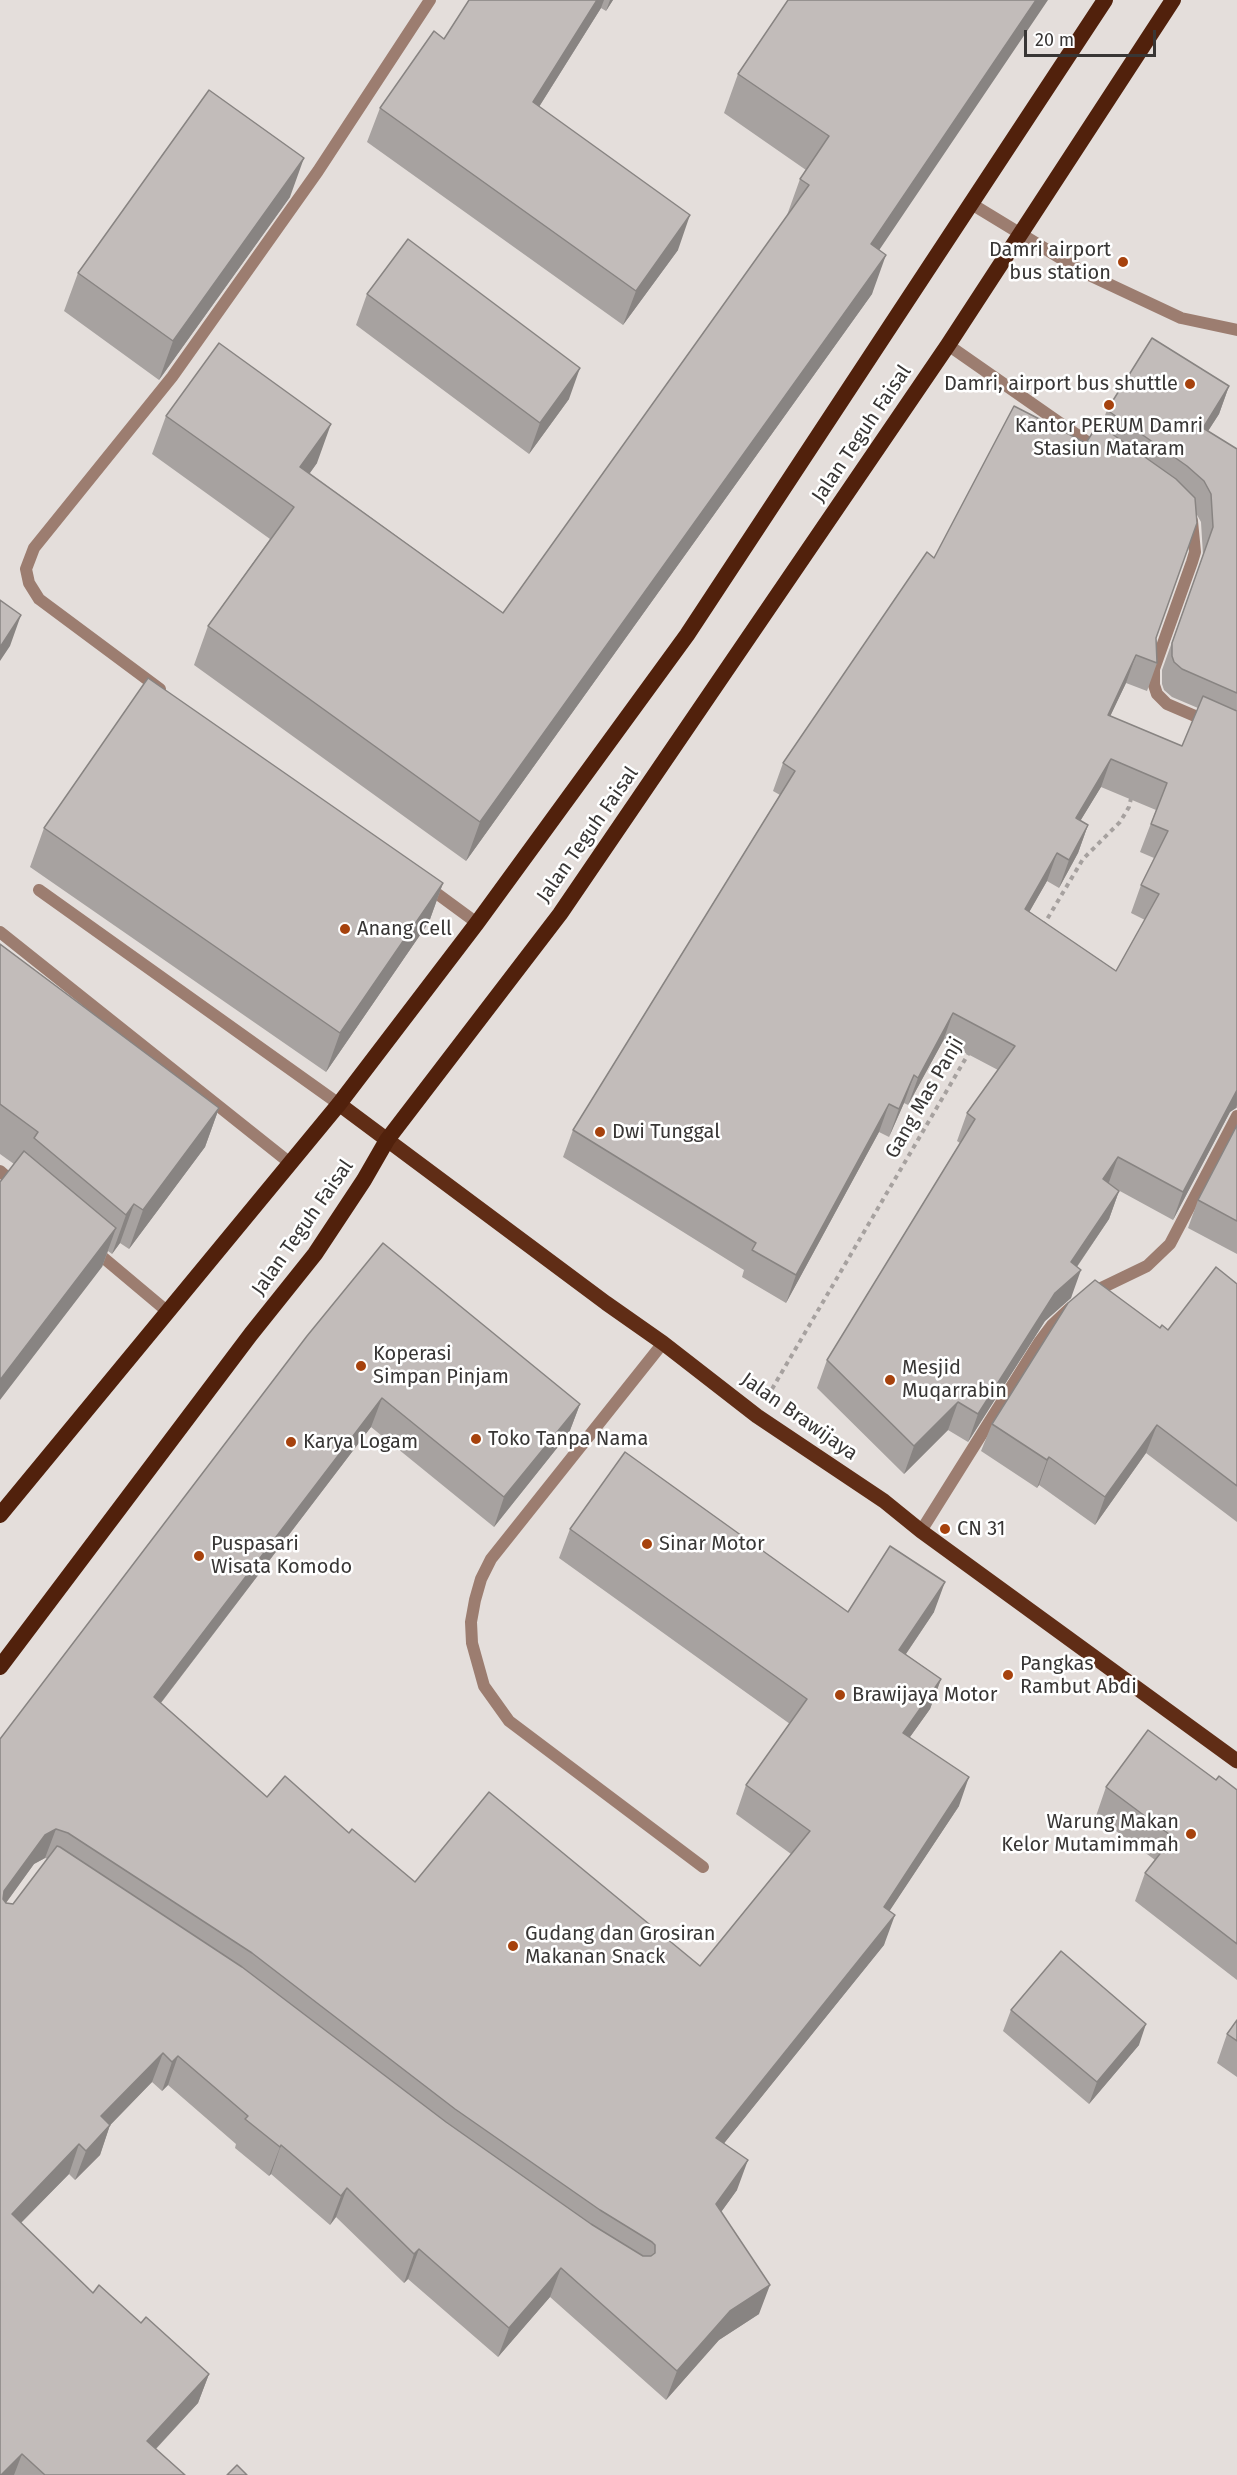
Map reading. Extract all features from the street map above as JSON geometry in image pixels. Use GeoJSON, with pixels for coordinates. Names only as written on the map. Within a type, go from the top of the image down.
{"type":"FeatureCollection","features":[{"type":"Feature","properties":{"kind":"highway","name":"Jalan Teguh Faisal"},"geometry":{"type":"LineString","coordinates":[[0,1515],[339,1104],[477,923],[687,635],[1105,0]]}},
{"type":"Feature","properties":{"kind":"highway","name":"Jalan Teguh Faisal"},"geometry":{"type":"LineString","coordinates":[[0,1667],[251,1334],[315,1254],[364,1180],[387,1140],[560,914],[948,345],[1173,0]]}},
{"type":"Feature","properties":{"kind":"main road","name":"Jalan Brawijaya"},"geometry":{"type":"LineString","coordinates":[[339,1104],[663,1343],[757,1416],[884,1501],[921,1531],[1237,1761]]}},
{"type":"Feature","properties":{"kind":"street"},"geometry":{"type":"LineString","coordinates":[[166,694],[39,599],[29,583],[26,569],[34,548],[172,377],[318,171],[430,0]]}},
{"type":"Feature","properties":{"kind":"street"},"geometry":{"type":"LineString","coordinates":[[970,203],[1084,273],[1181,318],[1237,330]]}},
{"type":"Feature","properties":{"kind":"street"},"geometry":{"type":"LineString","coordinates":[[948,345],[1112,460]]}},
{"type":"Feature","properties":{"kind":"street"},"geometry":{"type":"LineString","coordinates":[[1184,510],[1192,523],[1194,552],[1154,669],[1154,685],[1157,694],[1167,704],[1237,734]]}},
{"type":"Feature","properties":{"kind":"street"},"geometry":{"type":"LineString","coordinates":[[420,881],[477,923]]}},
{"type":"Feature","properties":{"kind":"street"},"geometry":{"type":"LineString","coordinates":[[39,890],[339,1104]]}},
{"type":"Feature","properties":{"kind":"street"},"geometry":{"type":"LineString","coordinates":[[0,932],[290,1163]]}},
{"type":"Feature","properties":{"kind":"street"},"geometry":{"type":"LineString","coordinates":[[921,1531],[1052,1324],[1083,1298],[1147,1266],[1170,1245],[1237,1116]]}},
{"type":"Feature","properties":{"kind":"street"},"geometry":{"type":"LineString","coordinates":[[0,1171],[27,1193]]}},
{"type":"Feature","properties":{"kind":"street"},"geometry":{"type":"LineString","coordinates":[[80,1238],[168,1312]]}},
{"type":"Feature","properties":{"kind":"street"},"geometry":{"type":"LineString","coordinates":[[663,1343],[491,1559],[481,1579],[475,1600],[471,1622],[472,1643],[484,1686],[509,1721],[703,1868]]}},
{"type":"Feature","properties":{"kind":"path"},"geometry":{"type":"LineString","coordinates":[[1042,928],[1083,859],[1125,815],[1132,789]]}},
{"type":"Feature","properties":{"kind":"path","name":"Gang Mas Panji"},"geometry":{"type":"LineString","coordinates":[[757,1416],[971,1050]]}},
{"type":"Feature","properties":{"kind":"building"},"geometry":{"type":"Polygon","coordinates":[[[469,0],[597,0],[533,102],[690,215],[636,291],[380,108],[434,31],[444,39],[469,0]]]}},
{"type":"Feature","properties":{"kind":"building"},"geometry":{"type":"Polygon","coordinates":[[[788,0],[1036,0],[871,244],[886,255],[480,822],[208,626],[294,507],[166,416],[219,343],[331,424],[300,467],[503,613],[809,185],[800,179],[829,136],[738,74],[788,0]]]}},
{"type":"Feature","properties":{"kind":"building"},"geometry":{"type":"Polygon","coordinates":[[[209,90],[304,158],[173,341],[78,273],[209,90]]]}},
{"type":"Feature","properties":{"kind":"building"},"geometry":{"type":"Polygon","coordinates":[[[408,239],[580,368],[540,423],[367,294],[408,239]]]}},
{"type":"Feature","properties":{"kind":"building"},"geometry":{"type":"Polygon","coordinates":[[[1152,338],[1229,386],[1203,428],[1237,449],[1237,693],[1182,669],[1174,662],[1172,656],[1172,643],[1213,527],[1211,494],[1204,481],[1187,466],[1107,410],[1152,338]]]}},
{"type":"Feature","properties":{"kind":"building"},"geometry":{"type":"Polygon","coordinates":[[[1014,406],[1086,443],[1098,424],[1176,479],[1195,498],[1197,523],[1156,638],[1157,663],[1136,655],[1108,715],[1182,746],[1203,696],[1237,711],[1237,1090],[1183,1192],[1118,1157],[1103,1179],[1119,1191],[1071,1262],[1081,1270],[1055,1293],[978,1414],[958,1402],[914,1446],[827,1360],[975,1119],[967,1113],[1015,1046],[953,1013],[918,1078],[914,1075],[899,1109],[889,1104],[796,1275],[752,1250],[756,1243],[573,1130],[795,771],[783,763],[927,552],[934,558],[1014,406]],[[1111,759],[1076,818],[1088,825],[1069,860],[1057,853],[1025,909],[1116,971],[1159,894],[1141,885],[1168,831],[1151,824],[1167,783],[1111,759]]]}},
{"type":"Feature","properties":{"kind":"building"},"geometry":{"type":"Polygon","coordinates":[[[0,600],[21,615],[0,647],[0,600]]]}},
{"type":"Feature","properties":{"kind":"building"},"geometry":{"type":"Polygon","coordinates":[[[148,678],[443,883],[340,1033],[44,828],[148,678]]]}},
{"type":"Feature","properties":{"kind":"building"},"geometry":{"type":"Polygon","coordinates":[[[0,944],[219,1108],[143,1210],[134,1204],[126,1215],[34,1138],[38,1132],[0,1104],[0,944]]]}},
{"type":"Feature","properties":{"kind":"building"},"geometry":{"type":"Polygon","coordinates":[[[1237,1125],[1237,1221],[1198,1200],[1237,1125]]]}},
{"type":"Feature","properties":{"kind":"building"},"geometry":{"type":"Polygon","coordinates":[[[24,1151],[116,1228],[0,1380],[0,1182],[24,1151]]]}},
{"type":"Feature","properties":{"kind":"building"},"geometry":{"type":"Polygon","coordinates":[[[383,1243],[580,1404],[504,1497],[382,1398],[154,1697],[267,1797],[285,1776],[349,1833],[352,1829],[415,1882],[489,1792],[700,1966],[810,1831],[746,1785],[807,1699],[570,1529],[625,1452],[848,1612],[890,1546],[945,1582],[899,1650],[941,1679],[903,1733],[969,1777],[884,1907],[895,1915],[716,2138],[748,2160],[716,2204],[770,2285],[730,2311],[677,2371],[561,2268],[509,2328],[419,2249],[414,2254],[347,2188],[341,2196],[281,2145],[280,2147],[245,2119],[248,2116],[178,2056],[172,2062],[163,2053],[101,2116],[110,2125],[86,2151],[79,2144],[12,2214],[93,2293],[99,2285],[141,2323],[146,2317],[209,2374],[147,2441],[185,2475],[45,2475],[22,2454],[0,2475],[0,1739],[307,1336],[383,1243]],[[56,1829],[45,1835],[4,1891],[3,1899],[6,1903],[13,1904],[57,1846],[60,1847],[242,1967],[446,2122],[591,2224],[643,2256],[651,2256],[655,2253],[655,2245],[652,2242],[600,2210],[455,2109],[252,1953],[68,1833],[56,1829]]]}},
{"type":"Feature","properties":{"kind":"building"},"geometry":{"type":"Polygon","coordinates":[[[1216,1267],[1237,1284],[1237,1486],[1157,1425],[1105,1497],[1049,1457],[1047,1460],[992,1424],[1068,1303],[1095,1280],[1160,1328],[1162,1325],[1168,1330],[1216,1267]]]}},
{"type":"Feature","properties":{"kind":"building"},"geometry":{"type":"Polygon","coordinates":[[[1148,1730],[1216,1780],[1219,1776],[1237,1790],[1237,1944],[1145,1873],[1173,1837],[1106,1787],[1148,1730]]]}},
{"type":"Feature","properties":{"kind":"building"},"geometry":{"type":"Polygon","coordinates":[[[1061,1951],[1146,2024],[1097,2082],[1011,2010],[1061,1951]]]}},
{"type":"Feature","properties":{"kind":"building"},"geometry":{"type":"Polygon","coordinates":[[[1237,2020],[1237,2041],[1227,2034],[1237,2020]]]}},
{"type":"Feature","properties":{"kind":"building"},"geometry":{"type":"Polygon","coordinates":[[[237,2465],[247,2475],[227,2475],[237,2465]]]}},
{"type":"Feature","properties":{"kind":"place","name":"Damri airport bus station"},"geometry":{"type":"Point","coordinates":[1123,262]}},
{"type":"Feature","properties":{"kind":"place","name":"Damri, airport bus shuttle"},"geometry":{"type":"Point","coordinates":[1190,384]}},
{"type":"Feature","properties":{"kind":"place","name":"Kantor PERUM Damri Stasiun Mataram"},"geometry":{"type":"Point","coordinates":[1109,405]}},
{"type":"Feature","properties":{"kind":"place","name":"Anang Cell"},"geometry":{"type":"Point","coordinates":[345,929]}},
{"type":"Feature","properties":{"kind":"place","name":"Dwi Tunggal"},"geometry":{"type":"Point","coordinates":[600,1132]}},
{"type":"Feature","properties":{"kind":"place","name":"Koperasi Simpan Pinjam"},"geometry":{"type":"Point","coordinates":[361,1366]}},
{"type":"Feature","properties":{"kind":"place","name":"Mesjid Muqarrabin"},"geometry":{"type":"Point","coordinates":[890,1380]}},
{"type":"Feature","properties":{"kind":"place","name":"Toko Tanpa Nama"},"geometry":{"type":"Point","coordinates":[476,1439]}},
{"type":"Feature","properties":{"kind":"place","name":"Karya Logam"},"geometry":{"type":"Point","coordinates":[291,1442]}},
{"type":"Feature","properties":{"kind":"place","name":"CN 31"},"geometry":{"type":"Point","coordinates":[945,1529]}},
{"type":"Feature","properties":{"kind":"place","name":"Sinar Motor"},"geometry":{"type":"Point","coordinates":[647,1544]}},
{"type":"Feature","properties":{"kind":"place","name":"Puspasari Wisata Komodo"},"geometry":{"type":"Point","coordinates":[199,1556]}},
{"type":"Feature","properties":{"kind":"place","name":"Pangkas Rambut Abdi"},"geometry":{"type":"Point","coordinates":[1008,1675]}},
{"type":"Feature","properties":{"kind":"place","name":"Brawijaya Motor"},"geometry":{"type":"Point","coordinates":[840,1695]}},
{"type":"Feature","properties":{"kind":"place","name":"Warung Makan Kelor Mutamimmah"},"geometry":{"type":"Point","coordinates":[1191,1834]}},
{"type":"Feature","properties":{"kind":"place","name":"Gudang dan Grosiran Makanan Snack"},"geometry":{"type":"Point","coordinates":[513,1946]}}]}
